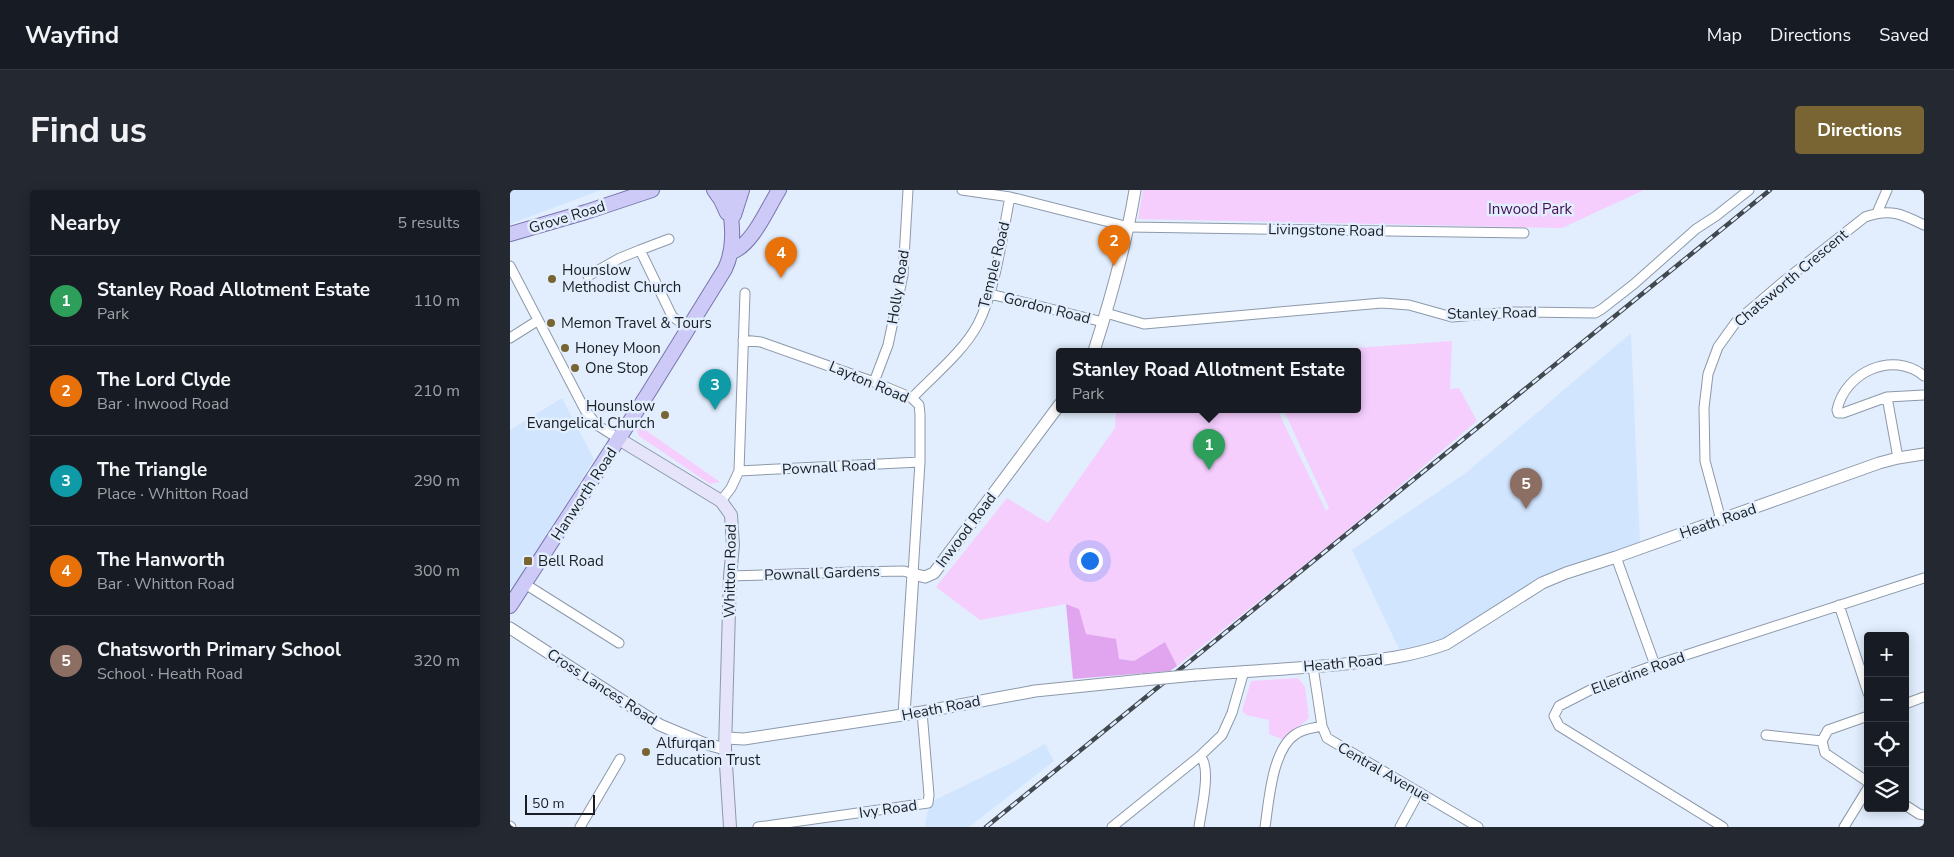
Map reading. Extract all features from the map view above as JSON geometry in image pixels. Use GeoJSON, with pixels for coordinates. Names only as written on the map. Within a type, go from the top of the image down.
{"type":"FeatureCollection","features":[{"type":"Feature","properties":{"kind":"main road","name":"Grove Road"},"geometry":{"type":"LineString","coordinates":[[510,234],[652,190]]}},
{"type":"Feature","properties":{"kind":"main road"},"geometry":{"type":"LineString","coordinates":[[714,190],[721,200],[732,224]]}},
{"type":"Feature","properties":{"kind":"main road","name":"Hanworth Road"},"geometry":{"type":"LineString","coordinates":[[510,606],[619,439],[725,270],[732,252],[732,224],[728,190]]}},
{"type":"Feature","properties":{"kind":"main road"},"geometry":{"type":"LineString","coordinates":[[735,208],[736,190]]}},
{"type":"Feature","properties":{"kind":"main road","name":"Hanworth Road"},"geometry":{"type":"LineString","coordinates":[[732,224],[735,208],[742,190]]}},
{"type":"Feature","properties":{"kind":"main road","name":"Hanworth Road"},"geometry":{"type":"LineString","coordinates":[[732,252],[748,241],[779,190]]}},
{"type":"Feature","properties":{"kind":"main road"},"geometry":{"type":"LineString","coordinates":[[619,439],[721,501]]}},
{"type":"Feature","properties":{"kind":"main road","name":"Whitton Road"},"geometry":{"type":"LineString","coordinates":[[721,501],[731,515],[733,545],[730,576],[725,744],[730,827]]}},
{"type":"Feature","properties":{"kind":"street","name":"Holly Road"},"geometry":{"type":"LineString","coordinates":[[874,382],[888,345],[903,275],[908,190]]}},
{"type":"Feature","properties":{"kind":"street","name":"Livingstone Road"},"geometry":{"type":"LineString","coordinates":[[962,190],[1010,197],[1129,227],[1524,233]]}},
{"type":"Feature","properties":{"kind":"street"},"geometry":{"type":"LineString","coordinates":[[1095,348],[1105,318],[1129,227],[1135,190]]}},
{"type":"Feature","properties":{"kind":"street","name":"Stanley Road"},"geometry":{"type":"LineString","coordinates":[[1105,318],[1144,324],[1382,303],[1409,306],[1452,317],[1514,312],[1595,313],[1602,310],[1634,284],[1696,229],[1749,190]]}},
{"type":"Feature","properties":{"kind":"street"},"geometry":{"type":"LineString","coordinates":[[1887,190],[1877,213],[1894,212],[1924,225]]}},
{"type":"Feature","properties":{"kind":"street","name":"Temple Road"},"geometry":{"type":"LineString","coordinates":[[912,398],[958,350],[978,324],[990,294],[1010,197]]}},
{"type":"Feature","properties":{"kind":"street","name":"Chatsworth Crescent"},"geometry":{"type":"LineString","coordinates":[[1721,520],[1705,461],[1704,442],[1704,408],[1708,374],[1718,347],[1736,322],[1784,281],[1865,217],[1877,213]]}},
{"type":"Feature","properties":{"kind":"street"},"geometry":{"type":"LineString","coordinates":[[588,276],[612,262],[669,239]]}},
{"type":"Feature","properties":{"kind":"street"},"geometry":{"type":"LineString","coordinates":[[640,250],[672,316],[689,329]]}},
{"type":"Feature","properties":{"kind":"street"},"geometry":{"type":"LineString","coordinates":[[510,266],[537,321],[586,410],[597,425],[619,439]]}},
{"type":"Feature","properties":{"kind":"street"},"geometry":{"type":"LineString","coordinates":[[721,501],[731,488],[739,471],[745,293]]}},
{"type":"Feature","properties":{"kind":"street","name":"Gordon Road"},"geometry":{"type":"LineString","coordinates":[[990,294],[1105,318]]}},
{"type":"Feature","properties":{"kind":"street"},"geometry":{"type":"LineString","coordinates":[[510,338],[537,321]]}},
{"type":"Feature","properties":{"kind":"street","name":"Layton Road"},"geometry":{"type":"LineString","coordinates":[[743,340],[752,340],[777,347],[874,382],[912,398],[918,405],[920,414],[920,462],[913,574]]}},
{"type":"Feature","properties":{"kind":"street"},"geometry":{"type":"LineString","coordinates":[[1924,376],[1901,366],[1880,366],[1871,369],[1856,377],[1844,390],[1838,406],[1838,413],[1886,397],[1924,395]]}},
{"type":"Feature","properties":{"kind":"street"},"geometry":{"type":"LineString","coordinates":[[1886,397],[1898,458]]}},
{"type":"Feature","properties":{"kind":"street","name":"Inwood Road"},"geometry":{"type":"LineString","coordinates":[[913,574],[925,577],[934,573],[1056,409]]}},
{"type":"Feature","properties":{"kind":"street","name":"Heath Road"},"geometry":{"type":"LineString","coordinates":[[725,744],[744,738],[904,715],[1035,691],[1196,675],[1314,667],[1392,659],[1430,650],[1446,644],[1542,584],[1566,573],[1898,458],[1924,454]]}},
{"type":"Feature","properties":{"kind":"street","name":"Pownall Road"},"geometry":{"type":"LineString","coordinates":[[739,471],[920,462]]}},
{"type":"Feature","properties":{"kind":"street"},"geometry":{"type":"LineString","coordinates":[[1616,557],[1655,665]]}},
{"type":"Feature","properties":{"kind":"street","name":"Pownall Gardens"},"geometry":{"type":"LineString","coordinates":[[730,576],[904,571],[913,574]]}},
{"type":"Feature","properties":{"kind":"street"},"geometry":{"type":"LineString","coordinates":[[904,715],[913,574]]}},
{"type":"Feature","properties":{"kind":"street","name":"Ellerdine Road"},"geometry":{"type":"LineString","coordinates":[[1723,827],[1559,726],[1554,716],[1559,706],[1600,685],[1655,665],[1924,578]]}},
{"type":"Feature","properties":{"kind":"street"},"geometry":{"type":"LineString","coordinates":[[524,584],[619,643]]}},
{"type":"Feature","properties":{"kind":"street"},"geometry":{"type":"LineString","coordinates":[[1839,605],[1864,681]]}},
{"type":"Feature","properties":{"kind":"street","name":"Cross Lances Road"},"geometry":{"type":"LineString","coordinates":[[510,628],[660,725],[703,742],[725,744]]}},
{"type":"Feature","properties":{"kind":"street"},"geometry":{"type":"LineString","coordinates":[[1265,827],[1273,771],[1288,742],[1300,732],[1322,726],[1314,667]]}},
{"type":"Feature","properties":{"kind":"street"},"geometry":{"type":"LineString","coordinates":[[1112,827],[1200,756],[1222,735],[1232,713],[1244,672]]}},
{"type":"Feature","properties":{"kind":"street"},"geometry":{"type":"LineString","coordinates":[[1909,703],[1924,697]]}},
{"type":"Feature","properties":{"kind":"street","name":"Ivy Road"},"geometry":{"type":"LineString","coordinates":[[758,827],[928,803],[929,795],[922,712]]}},
{"type":"Feature","properties":{"kind":"street"},"geometry":{"type":"LineString","coordinates":[[1864,717],[1828,730],[1822,741],[1825,753],[1864,779]]}},
{"type":"Feature","properties":{"kind":"street","name":"Central Avenue"},"geometry":{"type":"LineString","coordinates":[[1322,726],[1327,738],[1478,827]]}},
{"type":"Feature","properties":{"kind":"street"},"geometry":{"type":"LineString","coordinates":[[1766,735],[1822,741]]}},
{"type":"Feature","properties":{"kind":"street"},"geometry":{"type":"LineString","coordinates":[[1199,827],[1206,770],[1205,760],[1200,756]]}},
{"type":"Feature","properties":{"kind":"street"},"geometry":{"type":"LineString","coordinates":[[580,827],[620,759]]}},
{"type":"Feature","properties":{"kind":"street"},"geometry":{"type":"LineString","coordinates":[[1400,827],[1419,792]]}},
{"type":"Feature","properties":{"kind":"street"},"geometry":{"type":"LineString","coordinates":[[1844,827],[1864,794]]}},
{"type":"Feature","properties":{"kind":"street"},"geometry":{"type":"LineString","coordinates":[[1909,808],[1924,815]]}},
{"type":"Feature","properties":{"kind":"shaded area"},"geometry":{"type":"Polygon","coordinates":[[[510,190],[601,190],[510,224],[510,190]]]}},
{"type":"Feature","properties":{"kind":"shaded area"},"geometry":{"type":"Polygon","coordinates":[[[1631,333],[1640,545],[1566,573],[1442,643],[1399,649],[1352,550],[1466,473],[1631,333]]]}},
{"type":"Feature","properties":{"kind":"shaded area"},"geometry":{"type":"Polygon","coordinates":[[[562,398],[594,459],[513,588],[510,587],[510,430],[562,398]]]}},
{"type":"Feature","properties":{"kind":"shaded area"},"geometry":{"type":"Polygon","coordinates":[[[1066,604],[1079,609],[1086,634],[1116,639],[1119,659],[1134,661],[1165,642],[1177,666],[1170,671],[1073,679],[1066,604]]]}},
{"type":"Feature","properties":{"kind":"shaded area"},"geometry":{"type":"Polygon","coordinates":[[[1045,744],[1054,761],[969,827],[925,827],[927,813],[933,801],[1013,762],[1045,744]]]}},
{"type":"Feature","properties":{"kind":"green space","name":"Inwood Park"},"geometry":{"type":"Polygon","coordinates":[[[1143,190],[1644,190],[1562,228],[1138,219],[1143,190]]]}},
{"type":"Feature","properties":{"kind":"green space"},"geometry":{"type":"Polygon","coordinates":[[[1452,341],[1450,389],[1459,388],[1477,421],[1332,543],[1177,666],[1165,642],[1134,661],[1119,659],[1086,634],[1079,609],[1066,604],[980,620],[936,587],[1007,498],[1048,523],[1115,428],[1116,413],[1279,413],[1326,511],[1329,508],[1285,413],[1361,413],[1361,348],[1355,348],[1452,341]]]}},
{"type":"Feature","properties":{"kind":"green space"},"geometry":{"type":"Polygon","coordinates":[[[638,425],[720,482],[710,484],[639,436],[636,429],[638,425]]]}},
{"type":"Feature","properties":{"kind":"green space"},"geometry":{"type":"Polygon","coordinates":[[[1298,678],[1305,687],[1309,718],[1284,740],[1269,734],[1269,720],[1246,715],[1242,711],[1251,681],[1298,678]]]}},
{"type":"Feature","properties":{"kind":"railway"},"geometry":{"type":"LineString","coordinates":[[986,827],[1770,190]]}},
{"type":"Feature","properties":{"kind":"place","name":"The Lord Clyde"},"geometry":{"type":"Point","coordinates":[1114,266]}},
{"type":"Feature","properties":{"kind":"place","name":"The Hanworth"},"geometry":{"type":"Point","coordinates":[781,278]}},
{"type":"Feature","properties":{"kind":"place","name":"Hounslow Methodist Church"},"geometry":{"type":"Point","coordinates":[552,279]}},
{"type":"Feature","properties":{"kind":"place","name":"Memon Travel & Tours"},"geometry":{"type":"Point","coordinates":[551,323]}},
{"type":"Feature","properties":{"kind":"place","name":"Honey Moon"},"geometry":{"type":"Point","coordinates":[565,348]}},
{"type":"Feature","properties":{"kind":"place","name":"One Stop"},"geometry":{"type":"Point","coordinates":[575,368]}},
{"type":"Feature","properties":{"kind":"place","name":"The Triangle"},"geometry":{"type":"Point","coordinates":[715,410]}},
{"type":"Feature","properties":{"kind":"place","name":"Hounslow Evangelical Church"},"geometry":{"type":"Point","coordinates":[665,415]}},
{"type":"Feature","properties":{"kind":"place","name":"Stanley Road Allotment Estate"},"geometry":{"type":"Point","coordinates":[1209,470]}},
{"type":"Feature","properties":{"kind":"place","name":"Chatsworth Primary School"},"geometry":{"type":"Point","coordinates":[1526,509]}},
{"type":"Feature","properties":{"kind":"place","name":"Bell Road"},"geometry":{"type":"Point","coordinates":[528,561]}},
{"type":"Feature","properties":{"kind":"place","name":"Alfurqan Education Trust"},"geometry":{"type":"Point","coordinates":[646,752]}}]}
